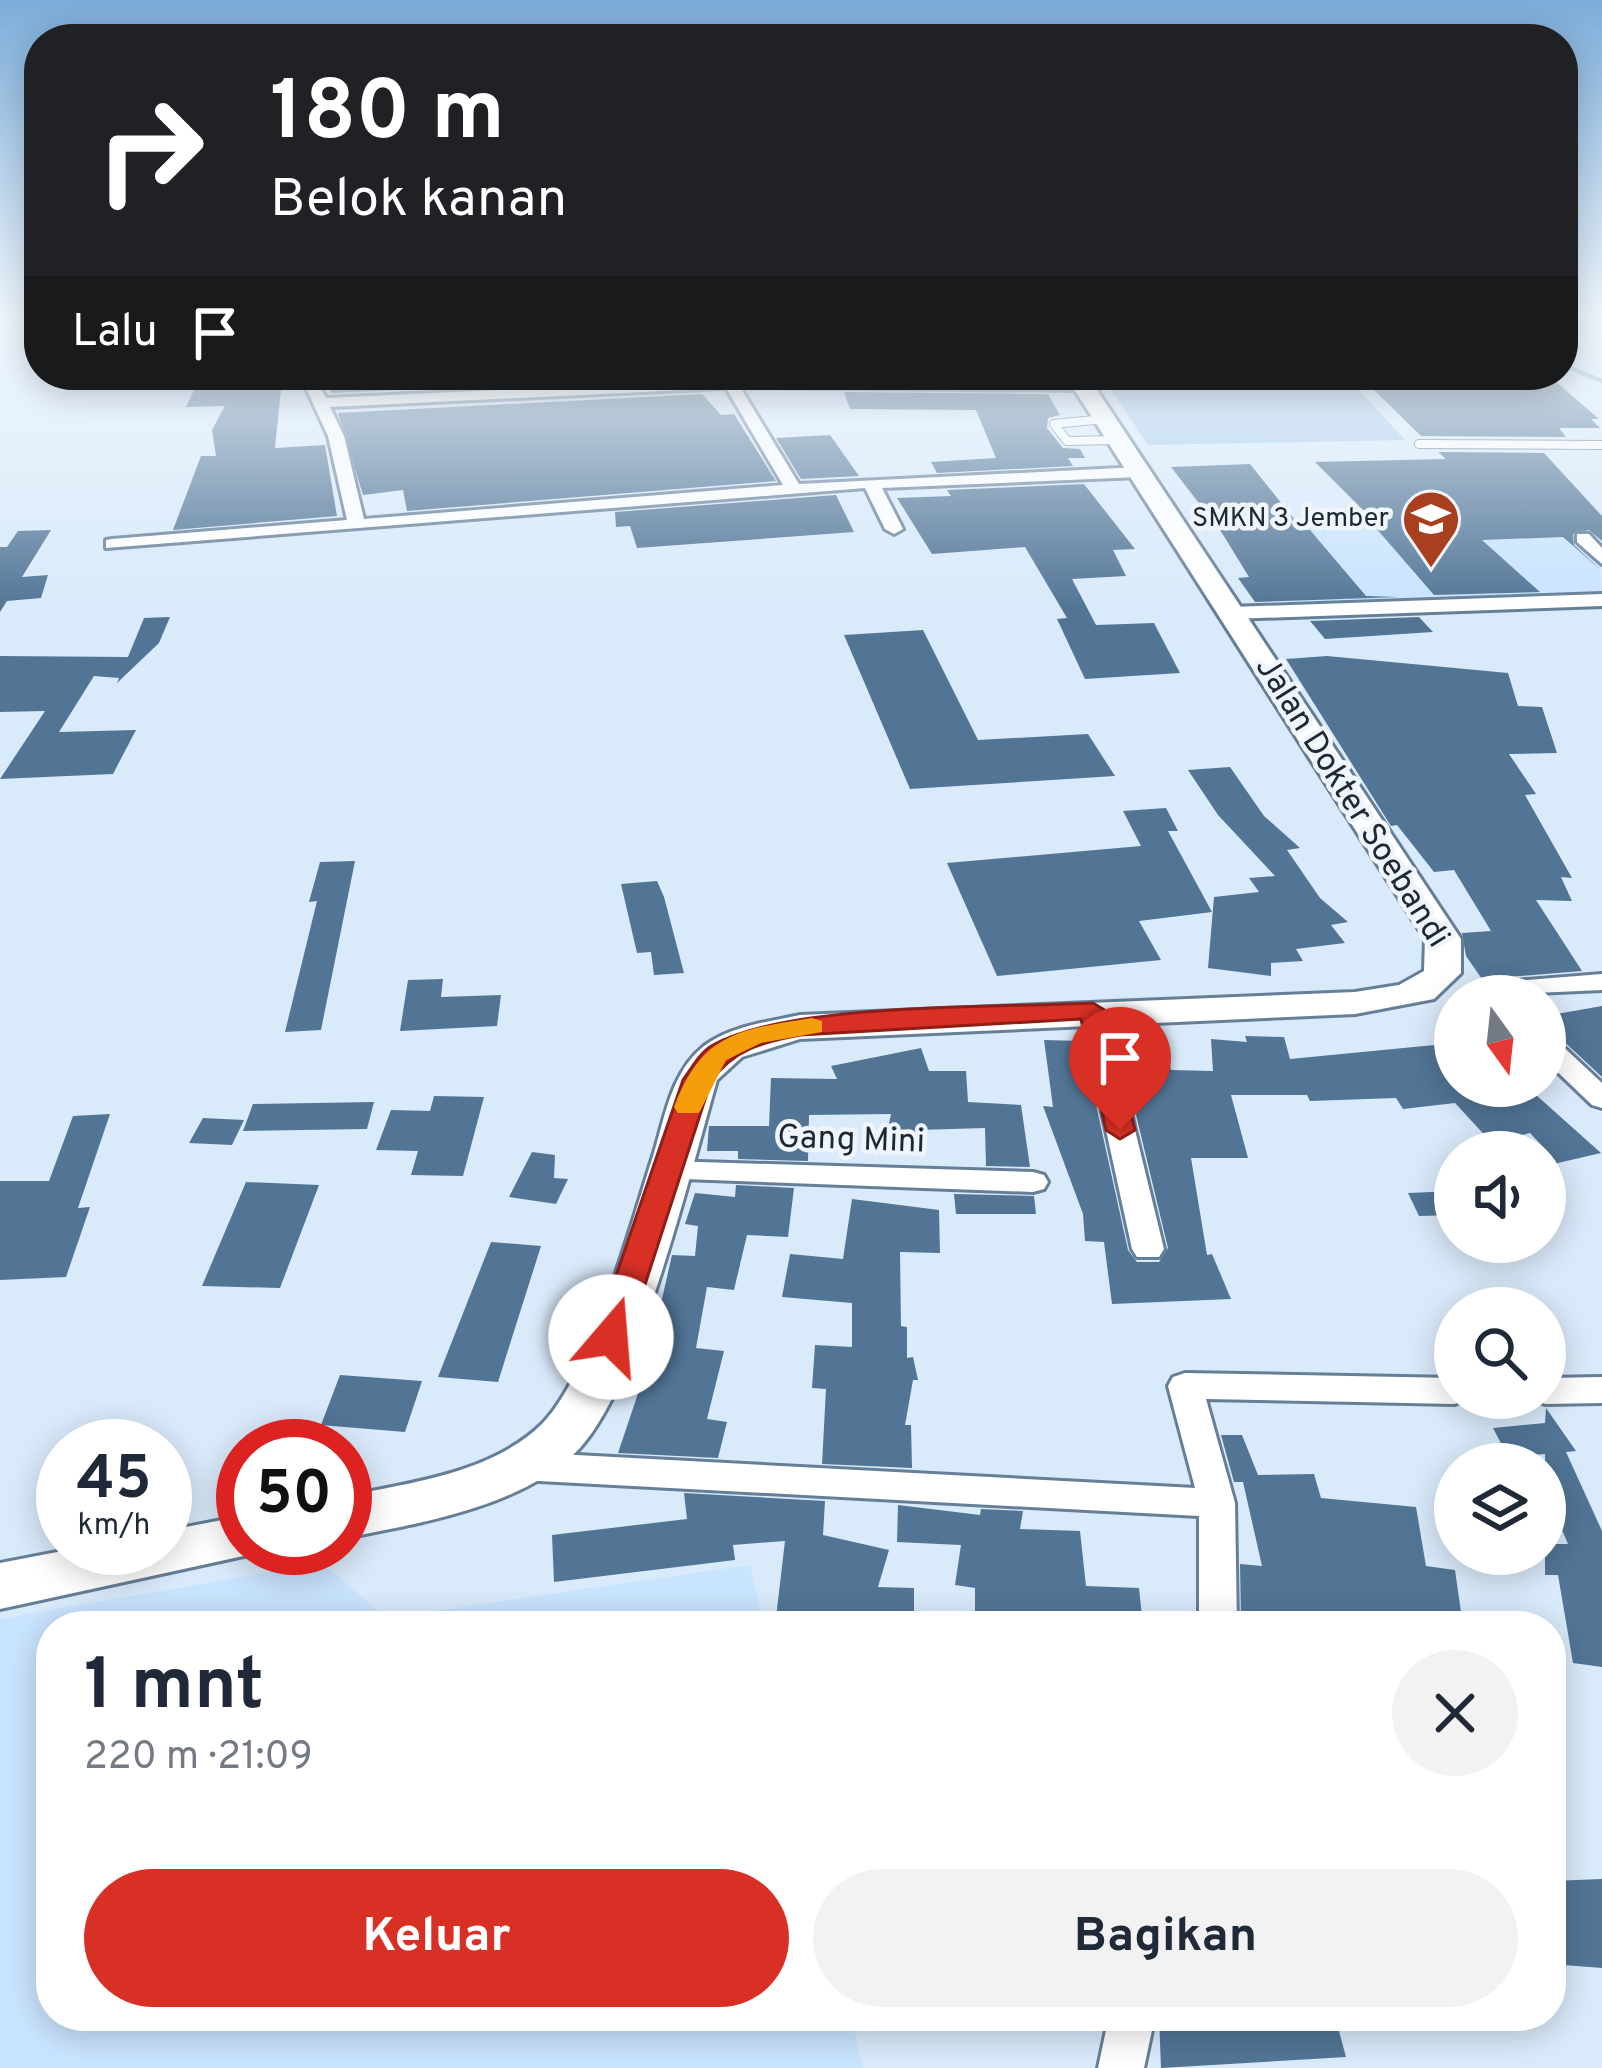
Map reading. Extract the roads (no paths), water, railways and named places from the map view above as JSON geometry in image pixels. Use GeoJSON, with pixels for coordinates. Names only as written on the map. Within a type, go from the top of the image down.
{"type":"FeatureCollection","features":[{"type":"Feature","properties":{"kind":"main road","name":"Jalan Dokter Soebandi"},"geometry":{"type":"LineString","coordinates":[[1104,419],[1443,938],[1460,975]]}},
{"type":"Feature","properties":{"kind":"main road","name":"Jalan Dokter Soebandi"},"geometry":{"type":"LineString","coordinates":[[372,1510],[453,1490],[517,1466],[561,1437],[598,1378],[703,1069],[717,1054],[754,1036],[800,1027],[1355,1003],[1406,996],[1434,986]]}},
{"type":"Feature","properties":{"kind":"main road"},"geometry":{"type":"LineString","coordinates":[[0,1586],[216,1543]]}},
{"type":"Feature","properties":{"kind":"street"},"geometry":{"type":"LineString","coordinates":[[326,415],[337,436],[357,524]]}},
{"type":"Feature","properties":{"kind":"street"},"geometry":{"type":"LineString","coordinates":[[749,415],[794,490]]}},
{"type":"Feature","properties":{"kind":"street"},"geometry":{"type":"LineString","coordinates":[[1056,415],[1104,419]]}},
{"type":"Feature","properties":{"kind":"street"},"geometry":{"type":"LineString","coordinates":[[112,544],[872,483],[1104,419]]}},
{"type":"Feature","properties":{"kind":"street"},"geometry":{"type":"LineString","coordinates":[[872,483],[895,529]]}},
{"type":"Feature","properties":{"kind":"street"},"geometry":{"type":"LineString","coordinates":[[1583,538],[1602,559]]}},
{"type":"Feature","properties":{"kind":"street"},"geometry":{"type":"LineString","coordinates":[[1231,613],[1602,600]]}},
{"type":"Feature","properties":{"kind":"street"},"geometry":{"type":"LineString","coordinates":[[1566,983],[1602,982]]}},
{"type":"Feature","properties":{"kind":"street"},"geometry":{"type":"LineString","coordinates":[[1093,1011],[1148,1249]]}},
{"type":"Feature","properties":{"kind":"street"},"geometry":{"type":"LineString","coordinates":[[1566,1066],[1602,1100]]}},
{"type":"Feature","properties":{"kind":"street","name":"Gang Mini"},"geometry":{"type":"LineString","coordinates":[[667,1171],[1033,1182]]}},
{"type":"Feature","properties":{"kind":"street"},"geometry":{"type":"LineString","coordinates":[[1219,1611],[1217,1502],[1185,1386],[1434,1391]]}},
{"type":"Feature","properties":{"kind":"street"},"geometry":{"type":"LineString","coordinates":[[1566,1391],[1602,1390]]}},
{"type":"Feature","properties":{"kind":"street"},"geometry":{"type":"LineString","coordinates":[[517,1466],[1217,1502]]}},
{"type":"Feature","properties":{"kind":"street"},"geometry":{"type":"LineString","coordinates":[[1121,2068],[1129,2031]]}},
{"type":"Feature","properties":{"kind":"lane"},"geometry":{"type":"LineString","coordinates":[[1104,419],[1067,441],[1054,424],[1104,419]]}},
{"type":"Feature","properties":{"kind":"lane"},"geometry":{"type":"LineString","coordinates":[[1420,444],[1602,445]]}},
{"type":"Feature","properties":{"kind":"place","name":"SMKN 3 Jember"},"geometry":{"type":"Point","coordinates":[1431,570]}}]}
